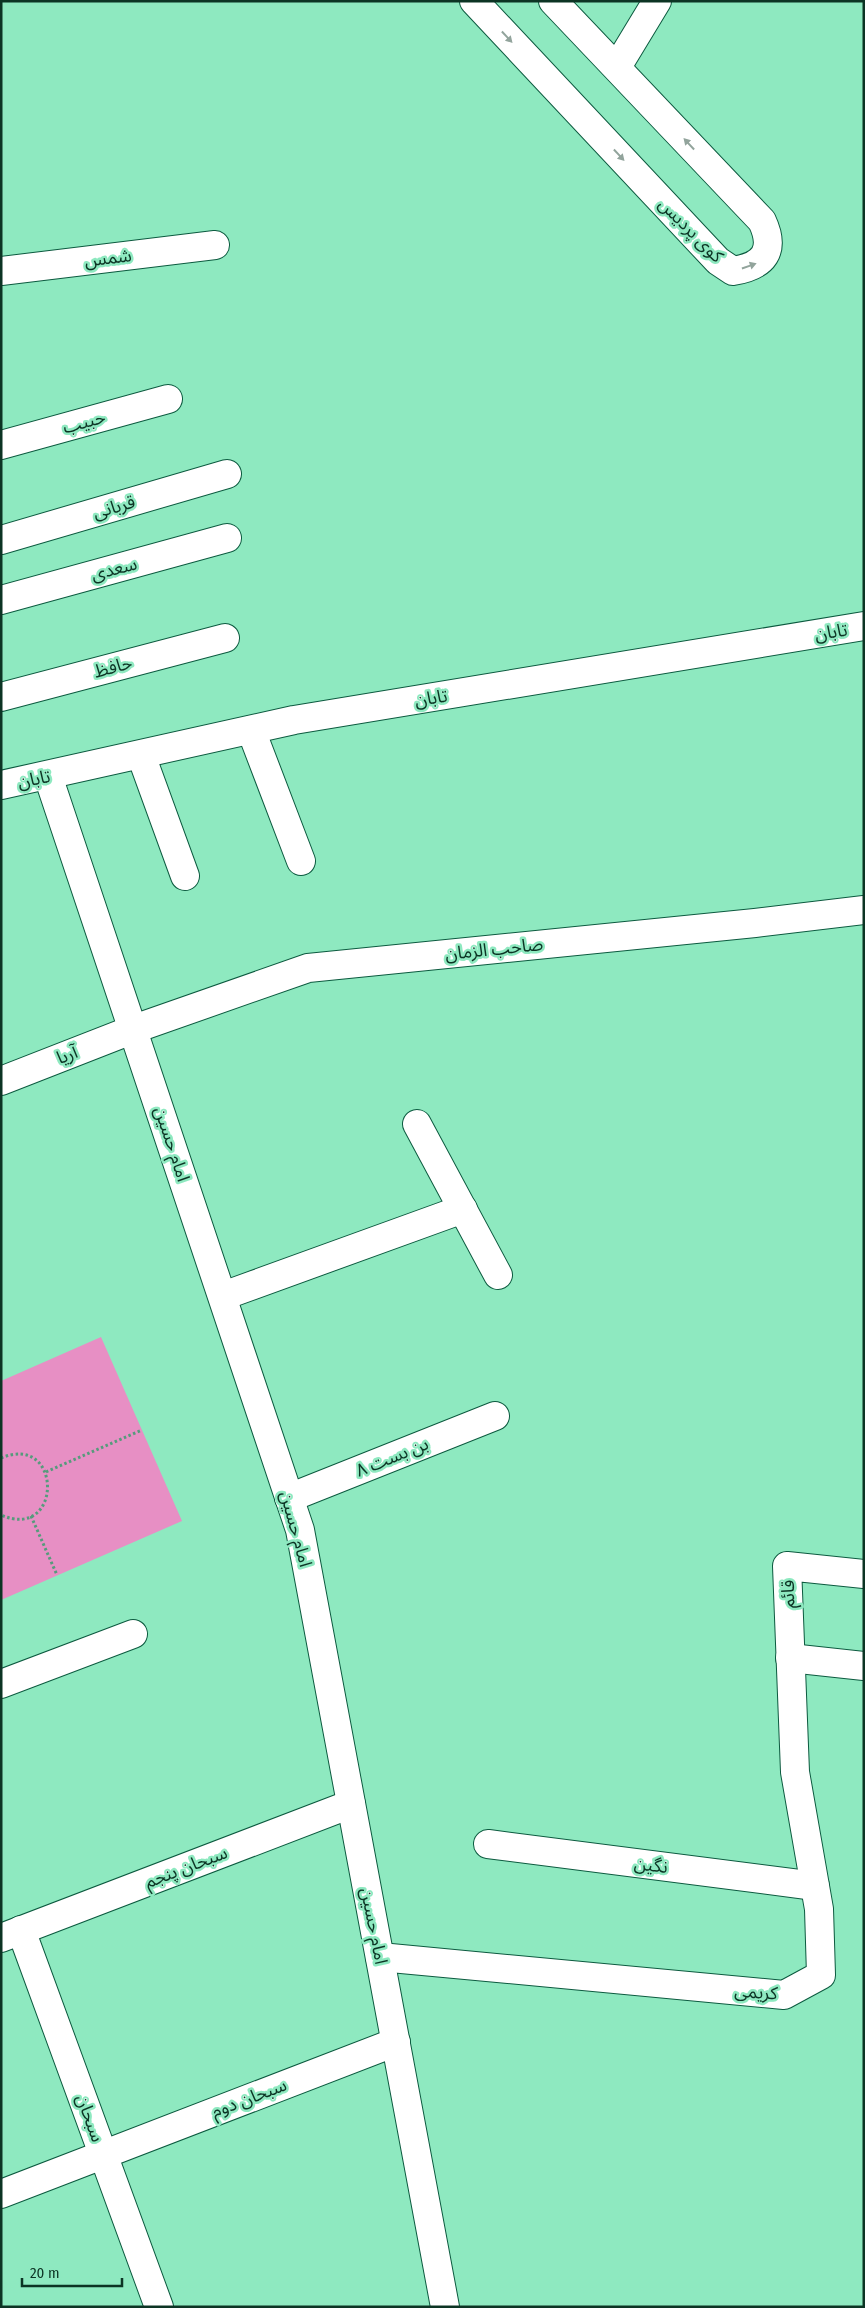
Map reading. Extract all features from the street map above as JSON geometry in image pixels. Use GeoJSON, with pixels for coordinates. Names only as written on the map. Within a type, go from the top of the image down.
{"type":"FeatureCollection","features":[{"type":"Feature","properties":{"kind":"street","name":"کوی پردیس"},"geometry":{"type":"LineString","coordinates":[[474,1],[718,261],[733,270],[749,268],[761,262],[768,248],[768,234],[762,221],[553,1]]}},
{"type":"Feature","properties":{"kind":"street"},"geometry":{"type":"LineString","coordinates":[[617,68],[657,1]]}},
{"type":"Feature","properties":{"kind":"street","name":"شمس"},"geometry":{"type":"LineString","coordinates":[[1,271],[215,245]]}},
{"type":"Feature","properties":{"kind":"street","name":"حبیب"},"geometry":{"type":"LineString","coordinates":[[1,445],[168,399]]}},
{"type":"Feature","properties":{"kind":"street","name":"قربانی"},"geometry":{"type":"LineString","coordinates":[[1,540],[227,474]]}},
{"type":"Feature","properties":{"kind":"street","name":"سعدی"},"geometry":{"type":"LineString","coordinates":[[1,600],[227,538]]}},
{"type":"Feature","properties":{"kind":"street","name":"تابان"},"geometry":{"type":"LineString","coordinates":[[1,785],[294,720],[864,626]]}},
{"type":"Feature","properties":{"kind":"street","name":"حافظ"},"geometry":{"type":"LineString","coordinates":[[1,697],[225,638]]}},
{"type":"Feature","properties":{"kind":"street"},"geometry":{"type":"LineString","coordinates":[[251,730],[302,861]]}},
{"type":"Feature","properties":{"kind":"street"},"geometry":{"type":"LineString","coordinates":[[141,755],[185,876]]}},
{"type":"Feature","properties":{"kind":"street","name":"امام حسین"},"geometry":{"type":"LineString","coordinates":[[48,776],[300,1530],[446,2307]]}},
{"type":"Feature","properties":{"kind":"street","name":"صاحب الزمان"},"geometry":{"type":"LineString","coordinates":[[134,1029],[308,968],[755,923],[864,910]]}},
{"type":"Feature","properties":{"kind":"street","name":"آریا"},"geometry":{"type":"LineString","coordinates":[[1,1081],[134,1029]]}},
{"type":"Feature","properties":{"kind":"street"},"geometry":{"type":"LineString","coordinates":[[416,1124],[498,1275]]}},
{"type":"Feature","properties":{"kind":"street"},"geometry":{"type":"LineString","coordinates":[[223,1296],[463,1209]]}},
{"type":"Feature","properties":{"kind":"street","name":"بن بست ۸"},"geometry":{"type":"LineString","coordinates":[[289,1498],[495,1416]]}},
{"type":"Feature","properties":{"kind":"street","name":"قائم"},"geometry":{"type":"LineString","coordinates":[[789,1649],[787,1566],[864,1574]]}},
{"type":"Feature","properties":{"kind":"street"},"geometry":{"type":"LineString","coordinates":[[1,1684],[133,1634]]}},
{"type":"Feature","properties":{"kind":"street"},"geometry":{"type":"LineString","coordinates":[[789,1649],[864,1666]]}},
{"type":"Feature","properties":{"kind":"street","name":"کریمی"},"geometry":{"type":"LineString","coordinates":[[380,1957],[784,1995],[821,1975],[819,1909],[795,1772],[789,1649]]}},
{"type":"Feature","properties":{"kind":"street","name":"سبحان پنجم"},"geometry":{"type":"LineString","coordinates":[[11,1934],[352,1804]]}},
{"type":"Feature","properties":{"kind":"street","name":"نگین"},"geometry":{"type":"LineString","coordinates":[[488,1844],[815,1886]]}},
{"type":"Feature","properties":{"kind":"street","name":"سبحان"},"geometry":{"type":"LineString","coordinates":[[11,1934],[103,2153],[159,2307]]}},
{"type":"Feature","properties":{"kind":"street","name":"سبحان دوم"},"geometry":{"type":"LineString","coordinates":[[1,2194],[103,2153],[396,2042]]}},
{"type":"Feature","properties":{"kind":"path"},"geometry":{"type":"LineString","coordinates":[[46,1472],[142,1430]]}},
{"type":"Feature","properties":{"kind":"path"},"geometry":{"type":"LineString","coordinates":[[1,1515],[20,1520],[31,1516],[40,1510],[49,1492],[46,1472],[32,1458],[12,1454],[2,1457]]}},
{"type":"Feature","properties":{"kind":"path"},"geometry":{"type":"LineString","coordinates":[[31,1516],[57,1575]]}},
{"type":"Feature","properties":{"kind":"shaded area"},"geometry":{"type":"Polygon","coordinates":[[[101,1337],[182,1521],[1,1600],[1,1381],[101,1337]]]}}]}
